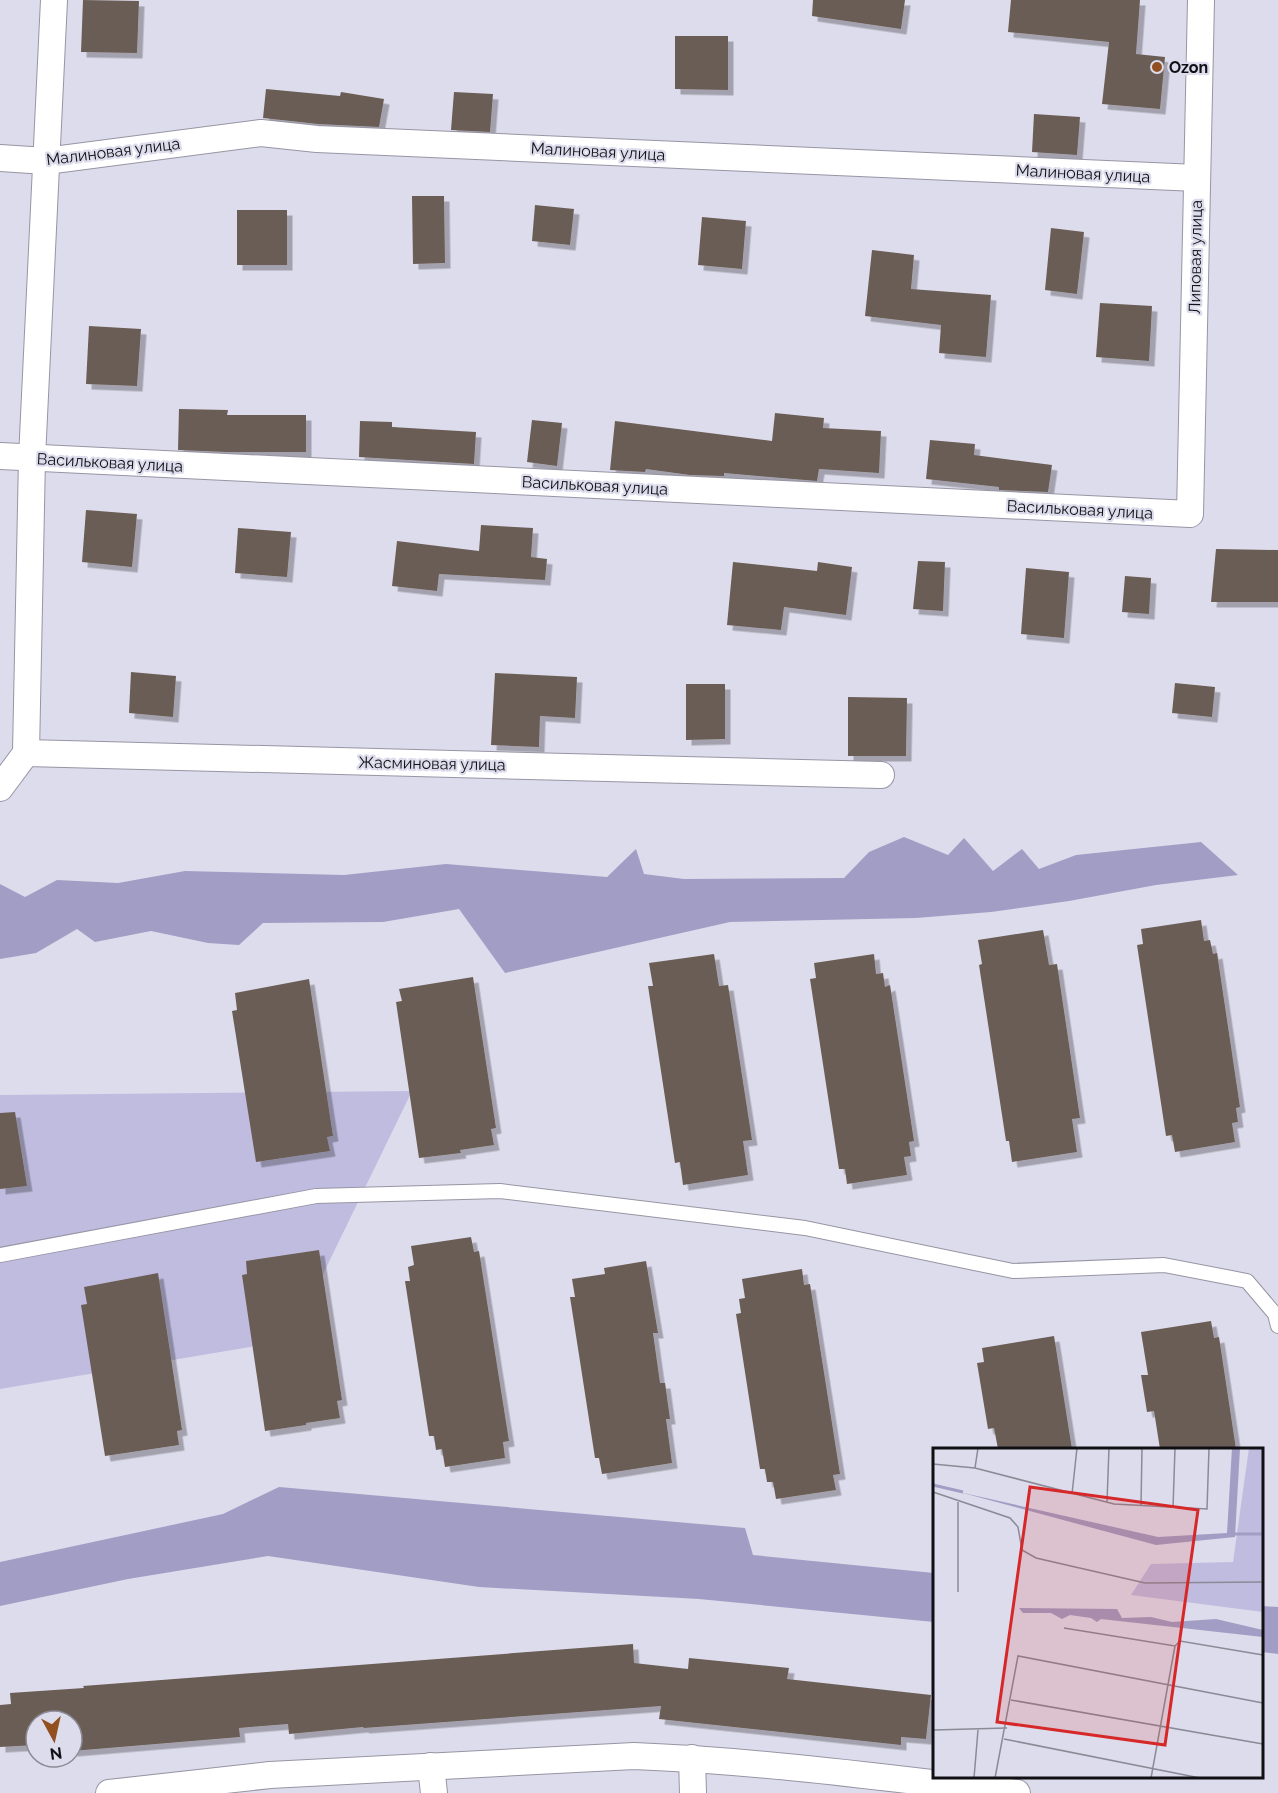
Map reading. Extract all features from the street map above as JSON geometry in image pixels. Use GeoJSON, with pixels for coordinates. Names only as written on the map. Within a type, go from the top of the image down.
{"type":"FeatureCollection","features":[{"type":"Feature","properties":{"kind":"street"},"geometry":{"type":"LineString","coordinates":[[0,788],[26,753],[32,458],[54,0]]}},
{"type":"Feature","properties":{"kind":"street","name":"Липовая улица"},"geometry":{"type":"LineString","coordinates":[[1190,514],[1201,0]]}},
{"type":"Feature","properties":{"kind":"street","name":"Малиновая улица"},"geometry":{"type":"LineString","coordinates":[[0,158],[46,161],[261,133],[317,139],[1197,178]]}},
{"type":"Feature","properties":{"kind":"street","name":"Васильковая улица"},"geometry":{"type":"LineString","coordinates":[[0,456],[1190,514]]}},
{"type":"Feature","properties":{"kind":"street","name":"Жасминовая улица"},"geometry":{"type":"LineString","coordinates":[[26,753],[881,775]]}},
{"type":"Feature","properties":{"kind":"street"},"geometry":{"type":"LineString","coordinates":[[109,1793],[187,1788],[270,1774],[634,1756],[692,1758],[822,1770],[958,1790],[1017,1793]]}},
{"type":"Feature","properties":{"kind":"street"},"geometry":{"type":"LineString","coordinates":[[692,1758],[693,1793]]}},
{"type":"Feature","properties":{"kind":"street"},"geometry":{"type":"LineString","coordinates":[[431,1766],[434,1793]]}},
{"type":"Feature","properties":{"kind":"lane"},"geometry":{"type":"LineString","coordinates":[[0,1255],[316,1196],[500,1191],[805,1228],[1013,1271],[1164,1265],[1247,1281],[1275,1314],[1278,1326]]}},
{"type":"Feature","properties":{"kind":"shaded area"},"geometry":{"type":"Polygon","coordinates":[[[904,837],[948,855],[964,838],[993,871],[1022,849],[1039,869],[1076,855],[1201,842],[1238,875],[1156,885],[991,912],[916,918],[730,922],[505,973],[459,909],[383,922],[263,923],[239,945],[208,943],[151,931],[95,942],[77,929],[36,953],[0,959],[0,884],[25,897],[57,880],[118,883],[185,871],[344,875],[446,864],[607,877],[636,849],[644,874],[684,879],[844,878],[869,852],[904,837]]]}},
{"type":"Feature","properties":{"kind":"shaded area"},"geometry":{"type":"Polygon","coordinates":[[[412,1091],[291,1340],[0,1389],[0,1095],[412,1091]]]}},
{"type":"Feature","properties":{"kind":"shaded area"},"geometry":{"type":"Polygon","coordinates":[[[279,1487],[745,1528],[753,1555],[933,1573],[933,1622],[699,1599],[479,1587],[268,1556],[128,1579],[0,1606],[0,1562],[223,1514],[279,1487]]]}},
{"type":"Feature","properties":{"kind":"shaded area"},"geometry":{"type":"Polygon","coordinates":[[[1263,1606],[1278,1607],[1278,1654],[1263,1652],[1263,1606]]]}},
{"type":"Feature","properties":{"kind":"building"},"geometry":{"type":"Polygon","coordinates":[[[83,0],[139,1],[137,53],[81,52],[83,0]]]}},
{"type":"Feature","properties":{"kind":"building"},"geometry":{"type":"Polygon","coordinates":[[[813,0],[905,0],[901,29],[812,16],[813,0]]]}},
{"type":"Feature","properties":{"kind":"building"},"geometry":{"type":"Polygon","coordinates":[[[1011,0],[1140,0],[1136,54],[1165,57],[1160,109],[1102,104],[1109,42],[1008,32],[1011,0]]]}},
{"type":"Feature","properties":{"kind":"building"},"geometry":{"type":"Polygon","coordinates":[[[675,36],[728,36],[728,90],[675,89],[675,36]]]}},
{"type":"Feature","properties":{"kind":"building"},"geometry":{"type":"Polygon","coordinates":[[[266,89],[340,96],[341,92],[384,99],[379,127],[263,118],[266,89]]]}},
{"type":"Feature","properties":{"kind":"building"},"geometry":{"type":"Polygon","coordinates":[[[454,92],[493,94],[490,132],[451,130],[454,92]]]}},
{"type":"Feature","properties":{"kind":"building"},"geometry":{"type":"Polygon","coordinates":[[[1034,114],[1080,117],[1077,155],[1032,152],[1034,114]]]}},
{"type":"Feature","properties":{"kind":"building"},"geometry":{"type":"Polygon","coordinates":[[[412,196],[444,196],[445,263],[413,264],[412,196]]]}},
{"type":"Feature","properties":{"kind":"building"},"geometry":{"type":"Polygon","coordinates":[[[535,205],[574,209],[570,245],[532,241],[535,205]]]}},
{"type":"Feature","properties":{"kind":"building"},"geometry":{"type":"Polygon","coordinates":[[[237,210],[287,210],[287,265],[237,265],[237,210]]]}},
{"type":"Feature","properties":{"kind":"building"},"geometry":{"type":"Polygon","coordinates":[[[702,217],[746,221],[742,269],[698,265],[702,217]]]}},
{"type":"Feature","properties":{"kind":"building"},"geometry":{"type":"Polygon","coordinates":[[[1051,228],[1084,232],[1077,294],[1045,290],[1051,228]]]}},
{"type":"Feature","properties":{"kind":"building"},"geometry":{"type":"Polygon","coordinates":[[[872,250],[914,255],[911,289],[991,295],[986,357],[939,353],[941,325],[865,316],[872,250]]]}},
{"type":"Feature","properties":{"kind":"building"},"geometry":{"type":"Polygon","coordinates":[[[1100,303],[1152,306],[1149,361],[1096,357],[1100,303]]]}},
{"type":"Feature","properties":{"kind":"building"},"geometry":{"type":"Polygon","coordinates":[[[89,326],[141,329],[137,386],[86,384],[89,326]]]}},
{"type":"Feature","properties":{"kind":"building"},"geometry":{"type":"Polygon","coordinates":[[[179,409],[228,410],[227,415],[306,415],[306,452],[178,450],[179,409]]]}},
{"type":"Feature","properties":{"kind":"building"},"geometry":{"type":"Polygon","coordinates":[[[775,413],[824,418],[823,428],[881,431],[879,473],[819,469],[817,481],[724,473],[724,476],[690,475],[646,469],[645,472],[610,470],[615,421],[772,441],[775,413]]]}},
{"type":"Feature","properties":{"kind":"building"},"geometry":{"type":"Polygon","coordinates":[[[532,420],[562,423],[557,466],[527,462],[532,420]]]}},
{"type":"Feature","properties":{"kind":"building"},"geometry":{"type":"Polygon","coordinates":[[[360,421],[392,422],[392,427],[476,432],[474,464],[359,457],[360,421]]]}},
{"type":"Feature","properties":{"kind":"building"},"geometry":{"type":"Polygon","coordinates":[[[930,440],[975,444],[974,455],[1052,465],[1048,492],[999,490],[999,487],[926,479],[930,440]]]}},
{"type":"Feature","properties":{"kind":"building"},"geometry":{"type":"Polygon","coordinates":[[[86,510],[137,514],[132,567],[82,562],[86,510]]]}},
{"type":"Feature","properties":{"kind":"building"},"geometry":{"type":"Polygon","coordinates":[[[481,525],[533,528],[531,557],[547,559],[545,580],[439,574],[437,591],[392,586],[397,541],[479,551],[481,525]]]}},
{"type":"Feature","properties":{"kind":"building"},"geometry":{"type":"Polygon","coordinates":[[[238,528],[291,532],[287,577],[235,573],[238,528]]]}},
{"type":"Feature","properties":{"kind":"building"},"geometry":{"type":"Polygon","coordinates":[[[1216,549],[1278,550],[1278,602],[1211,602],[1216,549]]]}},
{"type":"Feature","properties":{"kind":"building"},"geometry":{"type":"Polygon","coordinates":[[[918,561],[945,562],[943,611],[913,609],[918,561]]]}},
{"type":"Feature","properties":{"kind":"building"},"geometry":{"type":"Polygon","coordinates":[[[733,562],[817,571],[818,562],[852,567],[846,615],[784,607],[781,630],[727,625],[733,562]]]}},
{"type":"Feature","properties":{"kind":"building"},"geometry":{"type":"Polygon","coordinates":[[[1026,568],[1069,572],[1064,638],[1021,634],[1026,568]]]}},
{"type":"Feature","properties":{"kind":"building"},"geometry":{"type":"Polygon","coordinates":[[[1125,576],[1151,578],[1149,614],[1122,612],[1125,576]]]}},
{"type":"Feature","properties":{"kind":"building"},"geometry":{"type":"Polygon","coordinates":[[[131,672],[176,676],[173,717],[129,713],[131,672]]]}},
{"type":"Feature","properties":{"kind":"building"},"geometry":{"type":"Polygon","coordinates":[[[495,673],[577,677],[575,718],[540,716],[539,747],[491,745],[495,673]]]}},
{"type":"Feature","properties":{"kind":"building"},"geometry":{"type":"Polygon","coordinates":[[[1175,683],[1215,687],[1212,717],[1172,713],[1175,683]]]}},
{"type":"Feature","properties":{"kind":"building"},"geometry":{"type":"Polygon","coordinates":[[[686,684],[725,684],[725,739],[686,740],[686,684]]]}},
{"type":"Feature","properties":{"kind":"building"},"geometry":{"type":"Polygon","coordinates":[[[848,697],[907,698],[906,756],[848,756],[848,697]]]}},
{"type":"Feature","properties":{"kind":"building"},"geometry":{"type":"Polygon","coordinates":[[[1201,920],[1204,941],[1210,940],[1213,954],[1217,953],[1240,1107],[1236,1108],[1238,1122],[1232,1123],[1235,1142],[1175,1152],[1172,1135],[1166,1136],[1137,945],[1143,944],[1141,929],[1201,920]]]}},
{"type":"Feature","properties":{"kind":"building"},"geometry":{"type":"Polygon","coordinates":[[[1043,930],[1049,965],[1057,964],[1080,1118],[1072,1119],[1077,1152],[1012,1162],[1009,1141],[1006,1141],[979,965],[982,964],[978,940],[1043,930]]]}},
{"type":"Feature","properties":{"kind":"building"},"geometry":{"type":"Polygon","coordinates":[[[714,954],[719,986],[728,985],[752,1140],[743,1141],[748,1175],[683,1185],[680,1162],[675,1163],[648,986],[653,986],[649,963],[714,954]]]}},
{"type":"Feature","properties":{"kind":"building"},"geometry":{"type":"Polygon","coordinates":[[[874,954],[876,974],[883,973],[885,987],[890,985],[914,1141],[909,1142],[911,1156],[904,1157],[907,1175],[847,1184],[845,1169],[839,1169],[810,979],[816,978],[814,963],[874,954]]]}},
{"type":"Feature","properties":{"kind":"building"},"geometry":{"type":"Polygon","coordinates":[[[473,977],[496,1128],[491,1129],[494,1145],[460,1150],[461,1153],[419,1158],[396,1002],[402,1001],[399,989],[473,977]]]}},
{"type":"Feature","properties":{"kind":"building"},"geometry":{"type":"Polygon","coordinates":[[[309,979],[333,1136],[327,1137],[330,1151],[256,1162],[232,1011],[237,1010],[235,993],[309,979]]]}},
{"type":"Feature","properties":{"kind":"building"},"geometry":{"type":"Polygon","coordinates":[[[15,1112],[27,1186],[0,1189],[0,1113],[15,1112]]]}},
{"type":"Feature","properties":{"kind":"building"},"geometry":{"type":"Polygon","coordinates":[[[471,1237],[474,1252],[479,1251],[509,1441],[503,1442],[505,1458],[445,1467],[442,1449],[436,1450],[434,1436],[429,1436],[405,1281],[410,1281],[408,1267],[414,1265],[411,1246],[471,1237]]]}},
{"type":"Feature","properties":{"kind":"building"},"geometry":{"type":"Polygon","coordinates":[[[319,1250],[342,1400],[337,1401],[340,1418],[265,1431],[242,1275],[247,1274],[246,1261],[319,1250]]]}},
{"type":"Feature","properties":{"kind":"building"},"geometry":{"type":"Polygon","coordinates":[[[646,1261],[658,1333],[653,1333],[660,1383],[665,1383],[670,1419],[666,1419],[672,1463],[602,1474],[599,1458],[595,1458],[570,1297],[575,1297],[572,1279],[605,1274],[604,1268],[646,1261]]]}},
{"type":"Feature","properties":{"kind":"building"},"geometry":{"type":"Polygon","coordinates":[[[802,1269],[804,1285],[810,1284],[840,1474],[833,1475],[836,1490],[776,1499],[773,1482],[767,1482],[765,1469],[760,1469],[736,1314],[741,1313],[739,1299],[745,1298],[742,1279],[802,1269]]]}},
{"type":"Feature","properties":{"kind":"building"},"geometry":{"type":"Polygon","coordinates":[[[158,1273],[182,1430],[177,1431],[179,1445],[105,1456],[81,1305],[87,1304],[84,1287],[158,1273]]]}},
{"type":"Feature","properties":{"kind":"building"},"geometry":{"type":"Polygon","coordinates":[[[1211,1321],[1214,1338],[1219,1337],[1236,1448],[1160,1448],[1154,1411],[1147,1412],[1141,1375],[1148,1375],[1141,1332],[1211,1321]]]}},
{"type":"Feature","properties":{"kind":"building"},"geometry":{"type":"Polygon","coordinates":[[[1054,1336],[1072,1448],[998,1448],[994,1428],[988,1429],[977,1363],[984,1362],[982,1348],[1054,1336]]]}},
{"type":"Feature","properties":{"kind":"building"},"geometry":{"type":"Polygon","coordinates":[[[633,1644],[634,1663],[688,1669],[689,1658],[789,1668],[787,1679],[931,1695],[926,1739],[901,1737],[901,1745],[659,1719],[661,1706],[289,1734],[288,1724],[239,1728],[240,1737],[84,1750],[84,1709],[24,1709],[24,1746],[0,1747],[0,1705],[11,1704],[10,1693],[84,1688],[83,1686],[633,1644]]]}},
{"type":"Feature","properties":{"kind":"place","name":"Ozon"},"geometry":{"type":"Point","coordinates":[1157,67]}}]}
